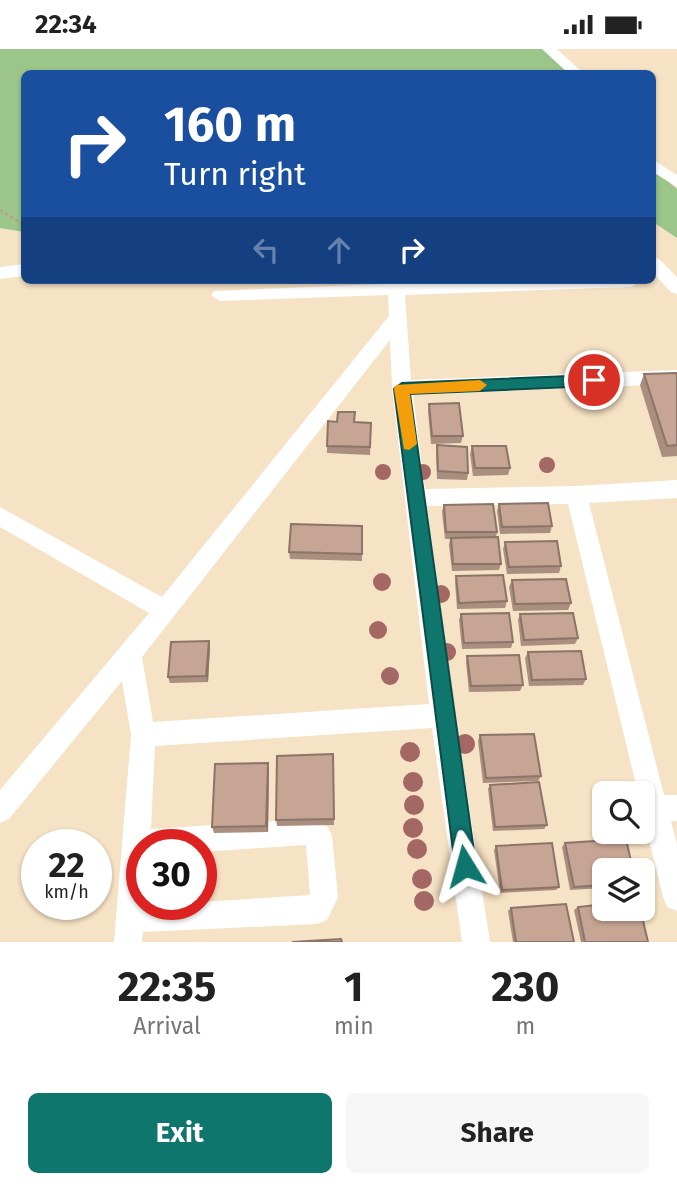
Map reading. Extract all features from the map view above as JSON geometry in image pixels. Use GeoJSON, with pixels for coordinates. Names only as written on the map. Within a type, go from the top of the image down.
{"type":"FeatureCollection","features":[{"type":"Feature","properties":{"kind":"street"},"geometry":{"type":"LineString","coordinates":[[549,49],[573,70]]}},
{"type":"Feature","properties":{"kind":"street"},"geometry":{"type":"LineString","coordinates":[[656,167],[677,182]]}},
{"type":"Feature","properties":{"kind":"street"},"geometry":{"type":"LineString","coordinates":[[656,266],[677,288]]}},
{"type":"Feature","properties":{"kind":"street"},"geometry":{"type":"LineString","coordinates":[[0,273],[21,270]]}},
{"type":"Feature","properties":{"kind":"street"},"geometry":{"type":"LineString","coordinates":[[220,295],[543,284]]}},
{"type":"Feature","properties":{"kind":"street"},"geometry":{"type":"LineString","coordinates":[[396,289],[402,389],[443,715],[477,942]]}},
{"type":"Feature","properties":{"kind":"street"},"geometry":{"type":"LineString","coordinates":[[0,810],[130,654],[396,319]]}},
{"type":"Feature","properties":{"kind":"street"},"geometry":{"type":"LineString","coordinates":[[402,389],[677,377]]}},
{"type":"Feature","properties":{"kind":"street"},"geometry":{"type":"LineString","coordinates":[[416,498],[576,495],[677,489]]}},
{"type":"Feature","properties":{"kind":"street"},"geometry":{"type":"LineString","coordinates":[[576,495],[666,808],[677,897]]}},
{"type":"Feature","properties":{"kind":"street"},"geometry":{"type":"LineString","coordinates":[[0,516],[164,610]]}},
{"type":"Feature","properties":{"kind":"street"},"geometry":{"type":"LineString","coordinates":[[130,654],[142,735],[149,829]]}},
{"type":"Feature","properties":{"kind":"street"},"geometry":{"type":"LineString","coordinates":[[142,735],[443,715]]}},
{"type":"Feature","properties":{"kind":"street"},"geometry":{"type":"LineString","coordinates":[[217,839],[315,834],[319,836],[324,897],[317,910],[217,916]]}},
{"type":"Feature","properties":{"kind":"path"},"geometry":{"type":"LineString","coordinates":[[0,210],[21,223]]}},
{"type":"Feature","properties":{"kind":"shaded area"},"geometry":{"type":"Polygon","coordinates":[[[0,49],[545,49],[569,70],[21,70],[21,232],[0,228],[0,49]]]}},
{"type":"Feature","properties":{"kind":"shaded area"},"geometry":{"type":"Polygon","coordinates":[[[656,172],[677,189],[677,238],[656,224],[656,172]]]}},
{"type":"Feature","properties":{"kind":"building"},"geometry":{"type":"Polygon","coordinates":[[[677,373],[677,445],[667,446],[644,374],[677,373]]]}},
{"type":"Feature","properties":{"kind":"building"},"geometry":{"type":"Polygon","coordinates":[[[459,403],[463,436],[432,436],[429,404],[459,403]]]}},
{"type":"Feature","properties":{"kind":"building"},"geometry":{"type":"Polygon","coordinates":[[[338,412],[355,412],[354,422],[371,423],[370,447],[327,446],[328,421],[337,422],[338,412]]]}},
{"type":"Feature","properties":{"kind":"building"},"geometry":{"type":"Polygon","coordinates":[[[437,445],[467,447],[468,473],[438,471],[437,445]]]}},
{"type":"Feature","properties":{"kind":"building"},"geometry":{"type":"Polygon","coordinates":[[[472,446],[506,446],[510,468],[475,468],[472,446]]]}},
{"type":"Feature","properties":{"kind":"building"},"geometry":{"type":"Polygon","coordinates":[[[548,503],[552,526],[502,527],[499,504],[548,503]]]}},
{"type":"Feature","properties":{"kind":"building"},"geometry":{"type":"Polygon","coordinates":[[[493,504],[497,532],[446,532],[444,505],[493,504]]]}},
{"type":"Feature","properties":{"kind":"building"},"geometry":{"type":"Polygon","coordinates":[[[291,524],[362,526],[362,554],[289,552],[291,524]]]}},
{"type":"Feature","properties":{"kind":"building"},"geometry":{"type":"Polygon","coordinates":[[[498,537],[501,564],[453,564],[451,538],[498,537]]]}},
{"type":"Feature","properties":{"kind":"building"},"geometry":{"type":"Polygon","coordinates":[[[557,541],[561,566],[509,567],[505,542],[557,541]]]}},
{"type":"Feature","properties":{"kind":"building"},"geometry":{"type":"Polygon","coordinates":[[[503,575],[507,601],[459,603],[456,576],[503,575]]]}},
{"type":"Feature","properties":{"kind":"building"},"geometry":{"type":"Polygon","coordinates":[[[566,579],[571,603],[515,604],[512,580],[566,579]]]}},
{"type":"Feature","properties":{"kind":"building"},"geometry":{"type":"Polygon","coordinates":[[[509,613],[513,642],[464,643],[461,614],[509,613]]]}},
{"type":"Feature","properties":{"kind":"building"},"geometry":{"type":"Polygon","coordinates":[[[573,613],[578,638],[524,640],[520,614],[573,613]]]}},
{"type":"Feature","properties":{"kind":"building"},"geometry":{"type":"Polygon","coordinates":[[[209,641],[206,676],[168,677],[171,642],[209,641]]]}},
{"type":"Feature","properties":{"kind":"building"},"geometry":{"type":"Polygon","coordinates":[[[581,651],[586,679],[532,680],[528,652],[581,651]]]}},
{"type":"Feature","properties":{"kind":"building"},"geometry":{"type":"Polygon","coordinates":[[[519,655],[523,685],[471,686],[467,656],[519,655]]]}},
{"type":"Feature","properties":{"kind":"building"},"geometry":{"type":"Polygon","coordinates":[[[534,734],[541,776],[486,778],[480,735],[534,734]]]}},
{"type":"Feature","properties":{"kind":"building"},"geometry":{"type":"Polygon","coordinates":[[[333,754],[334,819],[276,820],[277,756],[333,754]]]}},
{"type":"Feature","properties":{"kind":"building"},"geometry":{"type":"Polygon","coordinates":[[[268,763],[266,826],[212,827],[215,764],[268,763]]]}},
{"type":"Feature","properties":{"kind":"building"},"geometry":{"type":"Polygon","coordinates":[[[539,782],[547,825],[495,827],[490,785],[539,782]]]}},
{"type":"Feature","properties":{"kind":"building"},"geometry":{"type":"Polygon","coordinates":[[[592,841],[592,844],[627,844],[630,858],[592,858],[592,886],[574,887],[565,843],[592,841]]]}},
{"type":"Feature","properties":{"kind":"building"},"geometry":{"type":"Polygon","coordinates":[[[552,843],[559,887],[502,890],[496,846],[552,843]]]}},
{"type":"Feature","properties":{"kind":"building"},"geometry":{"type":"Polygon","coordinates":[[[566,904],[574,942],[516,942],[511,908],[566,904]]]}},
{"type":"Feature","properties":{"kind":"building"},"geometry":{"type":"Polygon","coordinates":[[[592,905],[592,921],[643,921],[648,942],[585,942],[578,907],[592,905]]]}},
{"type":"Feature","properties":{"kind":"building"},"geometry":{"type":"Polygon","coordinates":[[[341,939],[342,942],[292,942],[341,939]]]}},
{"type":"Feature","properties":{"kind":"slow traffic"},"geometry":{"type":"LineString","coordinates":[[409,444],[402,389],[480,385]]}},
{"type":"Feature","properties":{"kind":"route"},"geometry":{"type":"LineString","coordinates":[[465,866],[402,389],[594,380]]}}]}
